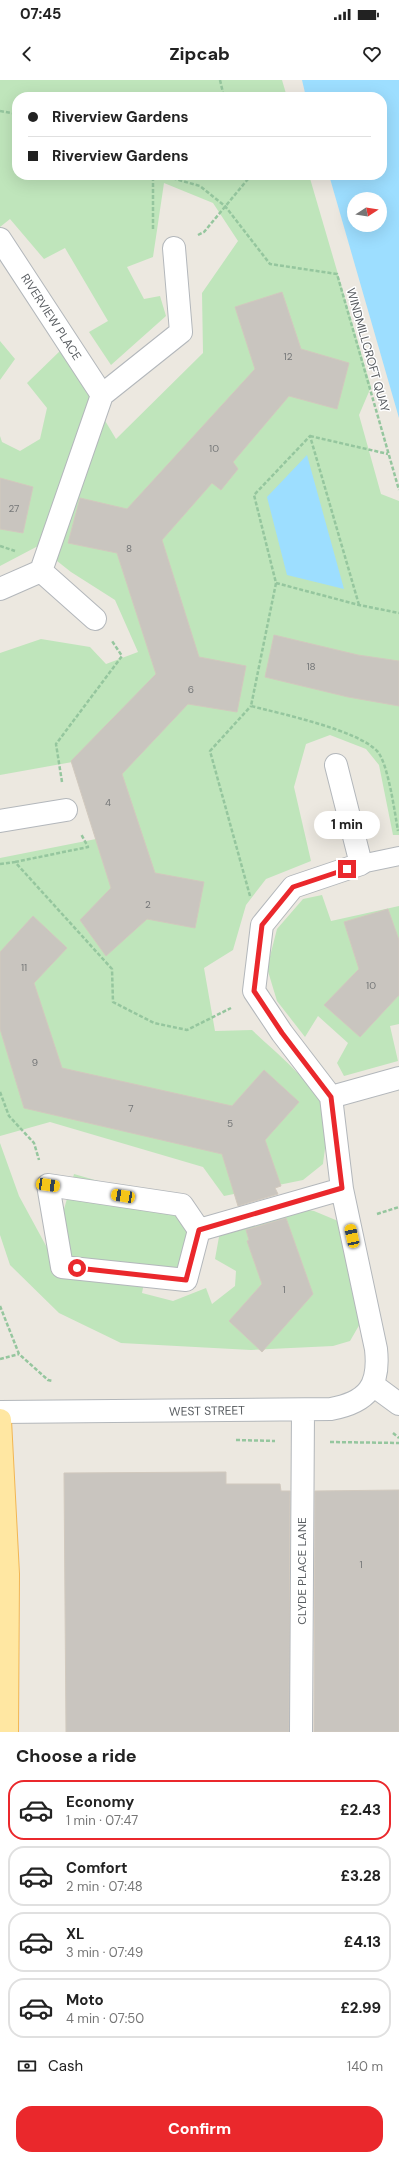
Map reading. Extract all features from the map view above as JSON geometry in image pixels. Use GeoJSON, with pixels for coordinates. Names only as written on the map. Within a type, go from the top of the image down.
{"type":"FeatureCollection","features":[{"type":"Feature","properties":{"kind":"main road"},"geometry":{"type":"LineString","coordinates":[[0,1420],[7,1732]]}},
{"type":"Feature","properties":{"kind":"street","name":"RIVERVIEW PLACE"},"geometry":{"type":"LineString","coordinates":[[0,239],[102,395]]}},
{"type":"Feature","properties":{"kind":"street"},"geometry":{"type":"LineString","coordinates":[[0,589],[41,571],[102,395],[181,332],[174,248]]}},
{"type":"Feature","properties":{"kind":"street"},"geometry":{"type":"LineString","coordinates":[[41,571],[96,619]]}},
{"type":"Feature","properties":{"kind":"street"},"geometry":{"type":"LineString","coordinates":[[336,765],[361,864],[293,887],[262,925],[254,991],[282,1033],[331,1097],[342,1188],[376,1349],[376,1374],[373,1385],[399,1404]]}},
{"type":"Feature","properties":{"kind":"street"},"geometry":{"type":"LineString","coordinates":[[0,821],[66,810]]}},
{"type":"Feature","properties":{"kind":"street"},"geometry":{"type":"LineString","coordinates":[[331,1097],[399,1078]]}},
{"type":"Feature","properties":{"kind":"street"},"geometry":{"type":"LineString","coordinates":[[48,1185],[182,1205],[199,1230],[186,1280],[62,1267],[48,1185]]}},
{"type":"Feature","properties":{"kind":"street"},"geometry":{"type":"LineString","coordinates":[[199,1230],[342,1188]]}},
{"type":"Feature","properties":{"kind":"street","name":"WEST STREET"},"geometry":{"type":"LineString","coordinates":[[0,1412],[331,1409],[345,1406],[365,1395],[373,1385]]}},
{"type":"Feature","properties":{"kind":"street","name":"CLYDE PLACE LANE"},"geometry":{"type":"LineString","coordinates":[[301,1732],[303,1410]]}},
{"type":"Feature","properties":{"kind":"lane"},"geometry":{"type":"LineString","coordinates":[[361,864],[399,856]]}},
{"type":"Feature","properties":{"kind":"path"},"geometry":{"type":"LineString","coordinates":[[220,80],[223,92]]}},
{"type":"Feature","properties":{"kind":"path"},"geometry":{"type":"LineString","coordinates":[[0,111],[12,113]]}},
{"type":"Feature","properties":{"kind":"path"},"geometry":{"type":"LineString","coordinates":[[179,180],[200,186],[225,206],[246,180]]}},
{"type":"Feature","properties":{"kind":"path","name":"WINDMILLCROFT QUAY"},"geometry":{"type":"LineString","coordinates":[[225,206],[270,264],[337,274],[399,490]]}},
{"type":"Feature","properties":{"kind":"path"},"geometry":{"type":"LineString","coordinates":[[310,436],[388,454]]}},
{"type":"Feature","properties":{"kind":"path"},"geometry":{"type":"LineString","coordinates":[[270,915],[251,899],[210,751],[251,706],[276,583],[254,495],[310,436]]}},
{"type":"Feature","properties":{"kind":"path"},"geometry":{"type":"LineString","coordinates":[[310,436],[359,605]]}},
{"type":"Feature","properties":{"kind":"path"},"geometry":{"type":"LineString","coordinates":[[276,583],[359,605],[399,613]]}},
{"type":"Feature","properties":{"kind":"path"},"geometry":{"type":"LineString","coordinates":[[0,864],[88,847],[66,810],[56,744],[122,656],[96,619]]}},
{"type":"Feature","properties":{"kind":"path"},"geometry":{"type":"LineString","coordinates":[[251,706],[353,735],[378,751],[390,781],[399,834]]}},
{"type":"Feature","properties":{"kind":"path"},"geometry":{"type":"LineString","coordinates":[[15,862],[112,969],[113,1002],[154,1023],[187,1030],[257,995]]}},
{"type":"Feature","properties":{"kind":"path"},"geometry":{"type":"LineString","coordinates":[[0,1092],[8,1116],[34,1143],[48,1185]]}},
{"type":"Feature","properties":{"kind":"path"},"geometry":{"type":"LineString","coordinates":[[0,1306],[2,1315],[19,1354],[0,1359]]}},
{"type":"Feature","properties":{"kind":"path"},"geometry":{"type":"LineString","coordinates":[[332,1442],[399,1443]]}},
{"type":"Feature","properties":{"kind":"green space"},"geometry":{"type":"Polygon","coordinates":[[[0,80],[282,80],[286,92],[12,92],[12,180],[310,180],[371,387],[359,415],[381,494],[399,501],[399,835],[393,835],[379,765],[366,749],[330,735],[306,744],[294,787],[311,861],[266,879],[246,905],[233,950],[204,968],[215,1031],[252,1030],[303,1078],[319,1099],[324,1109],[327,1129],[323,1164],[303,1180],[224,1196],[203,1167],[50,1122],[0,1136],[0,858],[96,839],[78,761],[0,775],[0,653],[41,639],[90,647],[106,664],[138,652],[115,600],[71,572],[38,546],[0,566],[0,436],[2,442],[20,451],[40,439],[47,408],[27,383],[62,349],[116,439],[203,353],[202,293],[238,241],[213,203],[164,183],[153,257],[127,267],[144,299],[160,296],[166,316],[111,365],[89,332],[108,321],[65,248],[44,259],[10,219],[0,227],[0,80]]]}},
{"type":"Feature","properties":{"kind":"green space"},"geometry":{"type":"Polygon","coordinates":[[[0,341],[15,359],[0,380],[0,341]]]}},
{"type":"Feature","properties":{"kind":"green space"},"geometry":{"type":"Polygon","coordinates":[[[322,895],[331,921],[399,906],[399,1024],[390,1026],[398,1061],[344,1076],[337,1063],[348,1043],[318,1016],[305,1037],[277,1001],[267,968],[277,929],[303,899],[322,895]]]}},
{"type":"Feature","properties":{"kind":"green space"},"geometry":{"type":"Polygon","coordinates":[[[0,1143],[19,1196],[51,1255],[74,1174],[199,1210],[182,1275],[147,1267],[142,1293],[173,1301],[206,1288],[212,1304],[235,1286],[236,1271],[215,1259],[222,1220],[284,1206],[314,1211],[338,1221],[361,1322],[350,1341],[333,1346],[251,1350],[121,1343],[59,1313],[10,1265],[0,1235],[0,1143]]]}},
{"type":"Feature","properties":{"kind":"water"},"geometry":{"type":"Polygon","coordinates":[[[302,80],[399,80],[399,418],[330,180],[387,180],[387,92],[305,92],[302,80]]]}},
{"type":"Feature","properties":{"kind":"water"},"geometry":{"type":"Polygon","coordinates":[[[307,455],[344,589],[287,575],[267,497],[307,455]]]}},
{"type":"Feature","properties":{"kind":"building"},"geometry":{"type":"Polygon","coordinates":[[[282,292],[301,349],[349,363],[337,409],[289,396],[233,462],[238,469],[221,490],[212,483],[162,540],[199,657],[246,666],[237,712],[188,704],[122,774],[155,873],[204,882],[195,928],[147,919],[106,956],[80,920],[111,888],[71,761],[156,674],[117,553],[68,543],[80,498],[127,509],[255,369],[235,307],[282,292]]]}},
{"type":"Feature","properties":{"kind":"building"},"geometry":{"type":"Polygon","coordinates":[[[0,478],[33,487],[23,533],[0,529],[0,478]]]}},
{"type":"Feature","properties":{"kind":"building"},"geometry":{"type":"Polygon","coordinates":[[[274,635],[358,655],[399,661],[399,706],[348,697],[265,677],[274,635]]]}},
{"type":"Feature","properties":{"kind":"building"},"geometry":{"type":"Polygon","coordinates":[[[388,909],[399,940],[399,995],[360,1037],[324,1005],[359,969],[344,922],[388,909]]]}},
{"type":"Feature","properties":{"kind":"building"},"geometry":{"type":"Polygon","coordinates":[[[33,916],[67,948],[34,983],[62,1068],[232,1106],[264,1070],[299,1102],[265,1140],[281,1186],[275,1188],[278,1194],[238,1206],[222,1154],[24,1108],[0,1029],[0,952],[33,916]]]}},
{"type":"Feature","properties":{"kind":"building"},"geometry":{"type":"Polygon","coordinates":[[[286,1218],[313,1294],[262,1352],[229,1321],[262,1284],[247,1241],[249,1240],[246,1230],[286,1218]]]}},
{"type":"Feature","properties":{"kind":"building"},"geometry":{"type":"Polygon","coordinates":[[[226,1472],[226,1484],[280,1484],[281,1491],[290,1491],[289,1732],[66,1732],[64,1473],[226,1472]]]}},
{"type":"Feature","properties":{"kind":"building"},"geometry":{"type":"Polygon","coordinates":[[[399,1490],[399,1732],[314,1732],[315,1491],[399,1490]]]}},
{"type":"Feature","properties":{"kind":"route"},"geometry":{"type":"LineString","coordinates":[[77,1268],[186,1280],[199,1230],[342,1188],[331,1097],[282,1033],[254,991],[262,925],[293,887],[347,869]]}}]}
